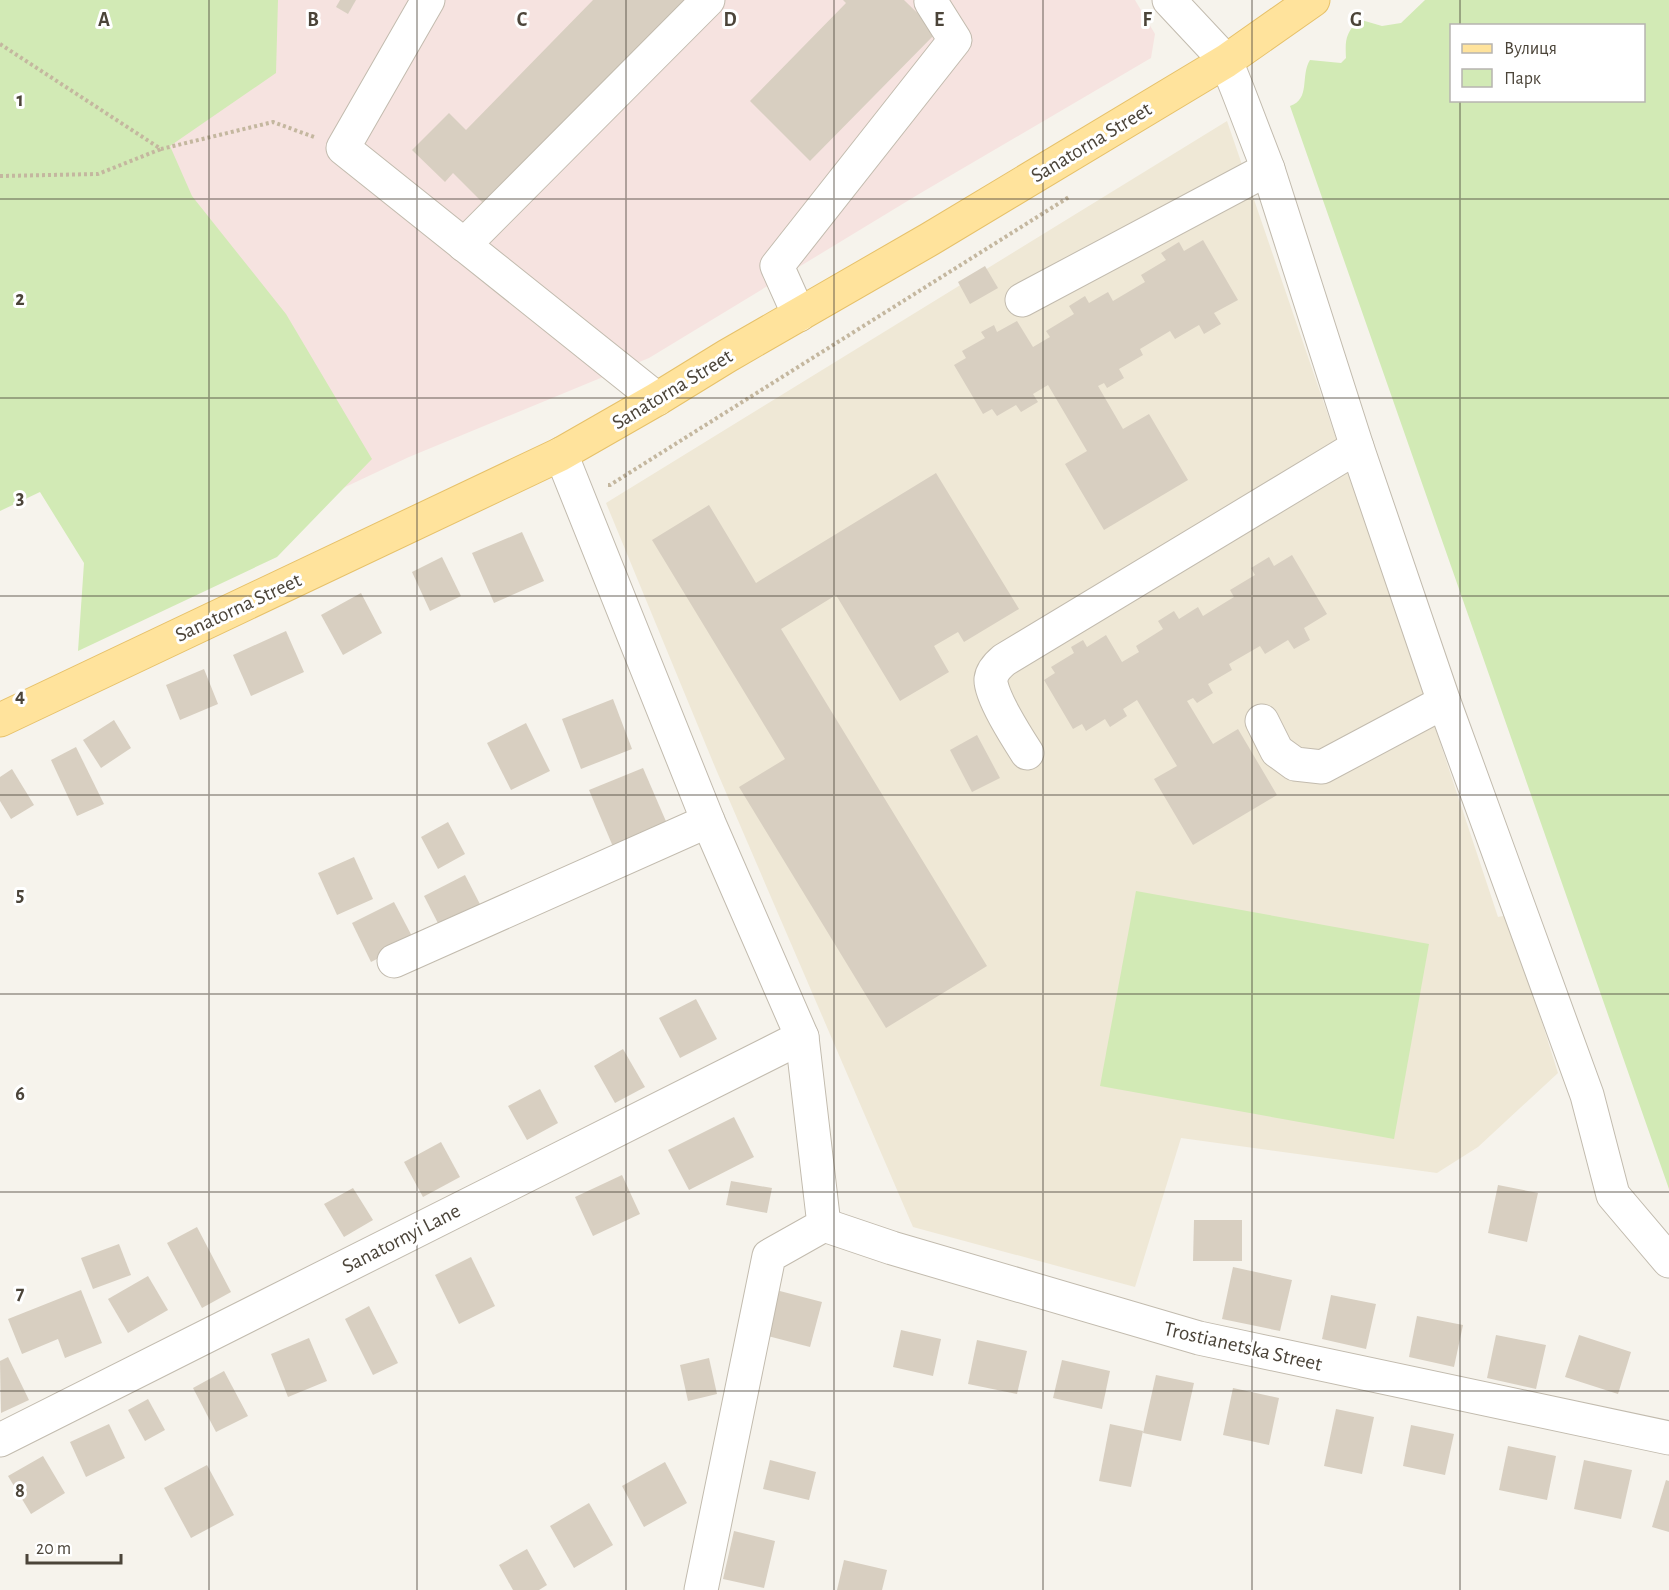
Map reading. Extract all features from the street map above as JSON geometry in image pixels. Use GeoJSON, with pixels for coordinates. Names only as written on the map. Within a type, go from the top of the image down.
{"type":"FeatureCollection","features":[{"type":"Feature","properties":{"kind":"main road","name":"Sanatorna Street"},"geometry":{"type":"LineString","coordinates":[[0,720],[566,467],[657,399],[1226,62],[1313,0]]}},
{"type":"Feature","properties":{"kind":"street"},"geometry":{"type":"LineString","coordinates":[[428,0],[343,148],[657,399]]}},
{"type":"Feature","properties":{"kind":"street"},"geometry":{"type":"LineString","coordinates":[[464,245],[708,0]]}},
{"type":"Feature","properties":{"kind":"street"},"geometry":{"type":"LineString","coordinates":[[799,315],[777,266],[955,40],[931,2],[932,0]]}},
{"type":"Feature","properties":{"kind":"street"},"geometry":{"type":"LineString","coordinates":[[1169,0],[1226,62],[1268,169],[1357,447],[1444,702],[1587,1095],[1613,1195],[1669,1261]]}},
{"type":"Feature","properties":{"kind":"street"},"geometry":{"type":"LineString","coordinates":[[1022,300],[1268,169]]}},
{"type":"Feature","properties":{"kind":"street"},"geometry":{"type":"LineString","coordinates":[[1027,753],[992,692],[991,679],[996,667],[1025,647],[1357,447]]}},
{"type":"Feature","properties":{"kind":"street"},"geometry":{"type":"LineString","coordinates":[[566,467],[708,821],[802,1037],[824,1225],[769,1256],[701,1590]]}},
{"type":"Feature","properties":{"kind":"street"},"geometry":{"type":"LineString","coordinates":[[1262,721],[1277,751],[1295,764],[1322,767],[1444,702]]}},
{"type":"Feature","properties":{"kind":"street"},"geometry":{"type":"LineString","coordinates":[[394,961],[708,821]]}},
{"type":"Feature","properties":{"kind":"street","name":"Sanatornyi Lane"},"geometry":{"type":"LineString","coordinates":[[0,1440],[802,1037]]}},
{"type":"Feature","properties":{"kind":"street","name":"Trostianetska Street"},"geometry":{"type":"LineString","coordinates":[[824,1225],[903,1251],[1199,1338],[1669,1434]]}},
{"type":"Feature","properties":{"kind":"path"},"geometry":{"type":"LineString","coordinates":[[0,44],[161,148]]}},
{"type":"Feature","properties":{"kind":"path"},"geometry":{"type":"LineString","coordinates":[[0,176],[98,174],[161,148],[273,122],[343,148]]}},
{"type":"Feature","properties":{"kind":"path"},"geometry":{"type":"LineString","coordinates":[[566,467],[610,485],[1069,197]]}},
{"type":"Feature","properties":{"kind":"shaded area"},"geometry":{"type":"Polygon","coordinates":[[[24,0],[1135,0],[1155,34],[1151,58],[919,194],[649,358],[409,457],[139,584],[24,0]]]}},
{"type":"Feature","properties":{"kind":"shaded area"},"geometry":{"type":"Polygon","coordinates":[[[1227,121],[1498,917],[1508,915],[1558,1073],[1478,1147],[1437,1173],[1181,1138],[1135,1287],[913,1227],[715,767],[606,503],[1227,121]]]}},
{"type":"Feature","properties":{"kind":"green space"},"geometry":{"type":"Polygon","coordinates":[[[0,0],[278,0],[276,73],[170,146],[192,196],[286,314],[372,459],[277,557],[78,651],[84,563],[40,492],[0,511],[0,0]]]}},
{"type":"Feature","properties":{"kind":"green space"},"geometry":{"type":"Polygon","coordinates":[[[1425,0],[1669,0],[1669,1189],[1290,106],[1301,98],[1310,60],[1341,63],[1346,58],[1347,37],[1358,19],[1382,26],[1401,23],[1425,0]]]}},
{"type":"Feature","properties":{"kind":"green space"},"geometry":{"type":"Polygon","coordinates":[[[1136,891],[1429,944],[1394,1139],[1100,1086],[1136,891]]]}},
{"type":"Feature","properties":{"kind":"building"},"geometry":{"type":"Polygon","coordinates":[[[340,0],[356,0],[348,14],[336,7],[340,0]]]}},
{"type":"Feature","properties":{"kind":"building"},"geometry":{"type":"Polygon","coordinates":[[[593,0],[691,0],[487,207],[453,173],[445,182],[412,150],[449,113],[466,130],[593,0]]]}},
{"type":"Feature","properties":{"kind":"building"},"geometry":{"type":"Polygon","coordinates":[[[843,0],[904,0],[937,32],[810,161],[750,101],[846,3],[843,0]]]}},
{"type":"Feature","properties":{"kind":"building"},"geometry":{"type":"Polygon","coordinates":[[[1203,240],[1238,300],[1214,313],[1221,324],[1204,334],[1199,325],[1175,339],[1170,331],[1140,349],[1143,355],[1119,369],[1124,378],[1107,388],[1104,383],[1098,386],[1123,429],[1149,414],[1188,480],[1104,530],[1065,464],[1087,451],[1048,385],[1033,394],[1038,402],[1021,412],[1016,405],[997,416],[992,409],[983,414],[954,365],[966,358],[962,351],[985,338],[981,332],[994,325],[997,332],[1017,321],[1033,347],[1050,337],[1046,331],[1074,314],[1069,306],[1085,296],[1089,303],[1108,292],[1113,301],[1145,282],[1141,275],[1166,260],[1161,253],[1179,242],[1184,251],[1203,240]]]}},
{"type":"Feature","properties":{"kind":"building"},"geometry":{"type":"Polygon","coordinates":[[[985,266],[998,288],[970,304],[958,282],[985,266]]]}},
{"type":"Feature","properties":{"kind":"building"},"geometry":{"type":"Polygon","coordinates":[[[936,473],[1019,609],[964,642],[958,632],[934,646],[949,672],[900,701],[836,595],[781,629],[987,966],[886,1028],[739,787],[785,759],[652,540],[709,505],[756,583],[936,473]]]}},
{"type":"Feature","properties":{"kind":"building"},"geometry":{"type":"Polygon","coordinates":[[[522,532],[544,581],[494,603],[472,553],[522,532]]]}},
{"type":"Feature","properties":{"kind":"building"},"geometry":{"type":"Polygon","coordinates":[[[1292,555],[1327,614],[1304,628],[1310,640],[1294,649],[1288,640],[1265,654],[1260,646],[1229,664],[1232,670],[1208,684],[1213,693],[1197,703],[1193,698],[1187,701],[1213,744],[1238,729],[1277,795],[1193,845],[1154,779],[1177,766],[1137,700],[1123,709],[1127,716],[1110,727],[1105,719],[1086,731],[1082,724],[1073,729],[1044,680],[1055,673],[1051,667],[1074,653],[1071,647],[1083,640],[1087,647],[1106,635],[1122,662],[1139,652],[1136,646],[1163,629],[1158,621],[1174,611],[1179,619],[1198,607],[1203,616],[1234,597],[1230,590],[1255,575],[1251,568],[1269,557],[1274,566],[1292,555]]]}},
{"type":"Feature","properties":{"kind":"building"},"geometry":{"type":"Polygon","coordinates":[[[442,557],[461,596],[430,611],[412,572],[442,557]]]}},
{"type":"Feature","properties":{"kind":"building"},"geometry":{"type":"Polygon","coordinates":[[[361,593],[382,633],[343,655],[321,615],[361,593]]]}},
{"type":"Feature","properties":{"kind":"building"},"geometry":{"type":"Polygon","coordinates":[[[286,631],[304,672],[251,696],[233,655],[286,631]]]}},
{"type":"Feature","properties":{"kind":"building"},"geometry":{"type":"Polygon","coordinates":[[[204,669],[218,704],[180,720],[166,685],[204,669]]]}},
{"type":"Feature","properties":{"kind":"building"},"geometry":{"type":"Polygon","coordinates":[[[613,699],[632,749],[581,769],[562,719],[613,699]]]}},
{"type":"Feature","properties":{"kind":"building"},"geometry":{"type":"Polygon","coordinates":[[[114,720],[131,748],[101,768],[83,740],[114,720]]]}},
{"type":"Feature","properties":{"kind":"building"},"geometry":{"type":"Polygon","coordinates":[[[526,723],[550,771],[511,790],[487,743],[526,723]]]}},
{"type":"Feature","properties":{"kind":"building"},"geometry":{"type":"Polygon","coordinates":[[[977,735],[1000,778],[972,792],[950,750],[977,735]]]}},
{"type":"Feature","properties":{"kind":"building"},"geometry":{"type":"Polygon","coordinates":[[[76,747],[104,804],[77,816],[51,760],[76,747]]]}},
{"type":"Feature","properties":{"kind":"building"},"geometry":{"type":"Polygon","coordinates":[[[643,768],[668,826],[614,849],[589,790],[643,768]]]}},
{"type":"Feature","properties":{"kind":"building"},"geometry":{"type":"Polygon","coordinates":[[[12,769],[34,805],[11,819],[0,801],[0,777],[12,769]]]}},
{"type":"Feature","properties":{"kind":"building"},"geometry":{"type":"Polygon","coordinates":[[[448,822],[465,854],[438,869],[421,837],[448,822]]]}},
{"type":"Feature","properties":{"kind":"building"},"geometry":{"type":"Polygon","coordinates":[[[354,857],[373,899],[337,915],[318,873],[354,857]]]}},
{"type":"Feature","properties":{"kind":"building"},"geometry":{"type":"Polygon","coordinates":[[[465,875],[485,914],[444,935],[424,896],[465,875]]]}},
{"type":"Feature","properties":{"kind":"building"},"geometry":{"type":"Polygon","coordinates":[[[394,902],[414,940],[371,962],[352,923],[394,902]]]}},
{"type":"Feature","properties":{"kind":"building"},"geometry":{"type":"Polygon","coordinates":[[[696,999],[717,1039],[680,1058],[659,1018],[696,999]]]}},
{"type":"Feature","properties":{"kind":"building"},"geometry":{"type":"Polygon","coordinates":[[[623,1049],[645,1087],[615,1103],[594,1066],[623,1049]]]}},
{"type":"Feature","properties":{"kind":"building"},"geometry":{"type":"Polygon","coordinates":[[[540,1089],[558,1123],[527,1140],[508,1106],[540,1089]]]}},
{"type":"Feature","properties":{"kind":"building"},"geometry":{"type":"Polygon","coordinates":[[[734,1117],[754,1157],[689,1190],[668,1150],[734,1117]]]}},
{"type":"Feature","properties":{"kind":"building"},"geometry":{"type":"Polygon","coordinates":[[[441,1142],[460,1177],[423,1197],[404,1162],[441,1142]]]}},
{"type":"Feature","properties":{"kind":"building"},"geometry":{"type":"Polygon","coordinates":[[[622,1175],[640,1214],[593,1236],[575,1197],[622,1175]]]}},
{"type":"Feature","properties":{"kind":"building"},"geometry":{"type":"Polygon","coordinates":[[[731,1181],[772,1188],[767,1213],[726,1205],[731,1181]]]}},
{"type":"Feature","properties":{"kind":"building"},"geometry":{"type":"Polygon","coordinates":[[[1498,1185],[1538,1193],[1527,1242],[1488,1233],[1498,1185]]]}},
{"type":"Feature","properties":{"kind":"building"},"geometry":{"type":"Polygon","coordinates":[[[353,1188],[373,1220],[344,1237],[324,1204],[353,1188]]]}},
{"type":"Feature","properties":{"kind":"building"},"geometry":{"type":"Polygon","coordinates":[[[1194,1220],[1242,1220],[1242,1261],[1193,1261],[1194,1220]]]}},
{"type":"Feature","properties":{"kind":"building"},"geometry":{"type":"Polygon","coordinates":[[[197,1227],[231,1292],[202,1308],[167,1243],[197,1227]]]}},
{"type":"Feature","properties":{"kind":"building"},"geometry":{"type":"Polygon","coordinates":[[[119,1244],[131,1275],[93,1289],[81,1258],[119,1244]]]}},
{"type":"Feature","properties":{"kind":"building"},"geometry":{"type":"Polygon","coordinates":[[[471,1257],[495,1306],[459,1324],[435,1275],[471,1257]]]}},
{"type":"Feature","properties":{"kind":"building"},"geometry":{"type":"Polygon","coordinates":[[[1233,1267],[1292,1280],[1280,1331],[1222,1319],[1233,1267]]]}},
{"type":"Feature","properties":{"kind":"building"},"geometry":{"type":"Polygon","coordinates":[[[148,1276],[168,1310],[128,1333],[108,1299],[148,1276]]]}},
{"type":"Feature","properties":{"kind":"building"},"geometry":{"type":"Polygon","coordinates":[[[81,1290],[102,1343],[65,1358],[58,1339],[22,1354],[8,1319],[81,1290]]]}},
{"type":"Feature","properties":{"kind":"building"},"geometry":{"type":"Polygon","coordinates":[[[776,1290],[822,1302],[810,1347],[764,1335],[776,1290]]]}},
{"type":"Feature","properties":{"kind":"building"},"geometry":{"type":"Polygon","coordinates":[[[1331,1295],[1376,1304],[1366,1349],[1322,1339],[1331,1295]]]}},
{"type":"Feature","properties":{"kind":"building"},"geometry":{"type":"Polygon","coordinates":[[[369,1306],[398,1363],[373,1375],[345,1319],[369,1306]]]}},
{"type":"Feature","properties":{"kind":"building"},"geometry":{"type":"Polygon","coordinates":[[[1417,1316],[1463,1325],[1454,1367],[1409,1357],[1417,1316]]]}},
{"type":"Feature","properties":{"kind":"building"},"geometry":{"type":"Polygon","coordinates":[[[901,1330],[941,1339],[933,1376],[893,1367],[901,1330]]]}},
{"type":"Feature","properties":{"kind":"building"},"geometry":{"type":"Polygon","coordinates":[[[1496,1335],[1546,1345],[1536,1389],[1487,1378],[1496,1335]]]}},
{"type":"Feature","properties":{"kind":"building"},"geometry":{"type":"Polygon","coordinates":[[[1579,1335],[1631,1352],[1618,1394],[1565,1377],[1579,1335]]]}},
{"type":"Feature","properties":{"kind":"building"},"geometry":{"type":"Polygon","coordinates":[[[309,1338],[327,1381],[288,1397],[271,1354],[309,1338]]]}},
{"type":"Feature","properties":{"kind":"building"},"geometry":{"type":"Polygon","coordinates":[[[977,1340],[1027,1351],[1017,1394],[968,1384],[977,1340]]]}},
{"type":"Feature","properties":{"kind":"building"},"geometry":{"type":"Polygon","coordinates":[[[8,1357],[29,1400],[1,1413],[0,1361],[8,1357]]]}},
{"type":"Feature","properties":{"kind":"building"},"geometry":{"type":"Polygon","coordinates":[[[709,1358],[717,1394],[688,1401],[680,1365],[709,1358]]]}},
{"type":"Feature","properties":{"kind":"building"},"geometry":{"type":"Polygon","coordinates":[[[1062,1360],[1110,1371],[1102,1409],[1053,1398],[1062,1360]]]}},
{"type":"Feature","properties":{"kind":"building"},"geometry":{"type":"Polygon","coordinates":[[[224,1371],[248,1416],[216,1432],[193,1388],[224,1371]]]}},
{"type":"Feature","properties":{"kind":"building"},"geometry":{"type":"Polygon","coordinates":[[[1156,1375],[1194,1383],[1181,1441],[1143,1433],[1156,1375]]]}},
{"type":"Feature","properties":{"kind":"building"},"geometry":{"type":"Polygon","coordinates":[[[1233,1388],[1279,1398],[1269,1445],[1223,1435],[1233,1388]]]}},
{"type":"Feature","properties":{"kind":"building"},"geometry":{"type":"Polygon","coordinates":[[[148,1399],[165,1430],[145,1441],[128,1410],[148,1399]]]}},
{"type":"Feature","properties":{"kind":"building"},"geometry":{"type":"Polygon","coordinates":[[[1336,1409],[1374,1417],[1362,1474],[1324,1466],[1336,1409]]]}},
{"type":"Feature","properties":{"kind":"building"},"geometry":{"type":"Polygon","coordinates":[[[109,1424],[125,1458],[86,1477],[70,1442],[109,1424]]]}},
{"type":"Feature","properties":{"kind":"building"},"geometry":{"type":"Polygon","coordinates":[[[1110,1424],[1143,1431],[1131,1487],[1099,1481],[1110,1424]]]}},
{"type":"Feature","properties":{"kind":"building"},"geometry":{"type":"Polygon","coordinates":[[[1411,1425],[1454,1434],[1445,1475],[1403,1466],[1411,1425]]]}},
{"type":"Feature","properties":{"kind":"building"},"geometry":{"type":"Polygon","coordinates":[[[1508,1446],[1556,1456],[1547,1500],[1499,1490],[1508,1446]]]}},
{"type":"Feature","properties":{"kind":"building"},"geometry":{"type":"Polygon","coordinates":[[[43,1456],[65,1493],[31,1514],[8,1476],[43,1456]]]}},
{"type":"Feature","properties":{"kind":"building"},"geometry":{"type":"Polygon","coordinates":[[[770,1460],[816,1472],[809,1500],[763,1489],[770,1460]]]}},
{"type":"Feature","properties":{"kind":"building"},"geometry":{"type":"Polygon","coordinates":[[[1584,1460],[1632,1470],[1621,1519],[1574,1509],[1584,1460]]]}},
{"type":"Feature","properties":{"kind":"building"},"geometry":{"type":"Polygon","coordinates":[[[665,1462],[687,1503],[644,1527],[622,1486],[665,1462]]]}},
{"type":"Feature","properties":{"kind":"building"},"geometry":{"type":"Polygon","coordinates":[[[207,1465],[234,1515],[191,1538],[164,1488],[207,1465]]]}},
{"type":"Feature","properties":{"kind":"building"},"geometry":{"type":"Polygon","coordinates":[[[1666,1480],[1669,1481],[1669,1532],[1652,1527],[1666,1480]]]}},
{"type":"Feature","properties":{"kind":"building"},"geometry":{"type":"Polygon","coordinates":[[[589,1503],[613,1545],[574,1568],[550,1526],[589,1503]]]}},
{"type":"Feature","properties":{"kind":"building"},"geometry":{"type":"Polygon","coordinates":[[[734,1531],[775,1541],[764,1588],[723,1579],[734,1531]]]}},
{"type":"Feature","properties":{"kind":"building"},"geometry":{"type":"Polygon","coordinates":[[[527,1549],[547,1585],[539,1590],[513,1590],[499,1565],[527,1549]]]}},
{"type":"Feature","properties":{"kind":"building"},"geometry":{"type":"Polygon","coordinates":[[[844,1560],[887,1570],[882,1590],[837,1590],[844,1560]]]}}]}
